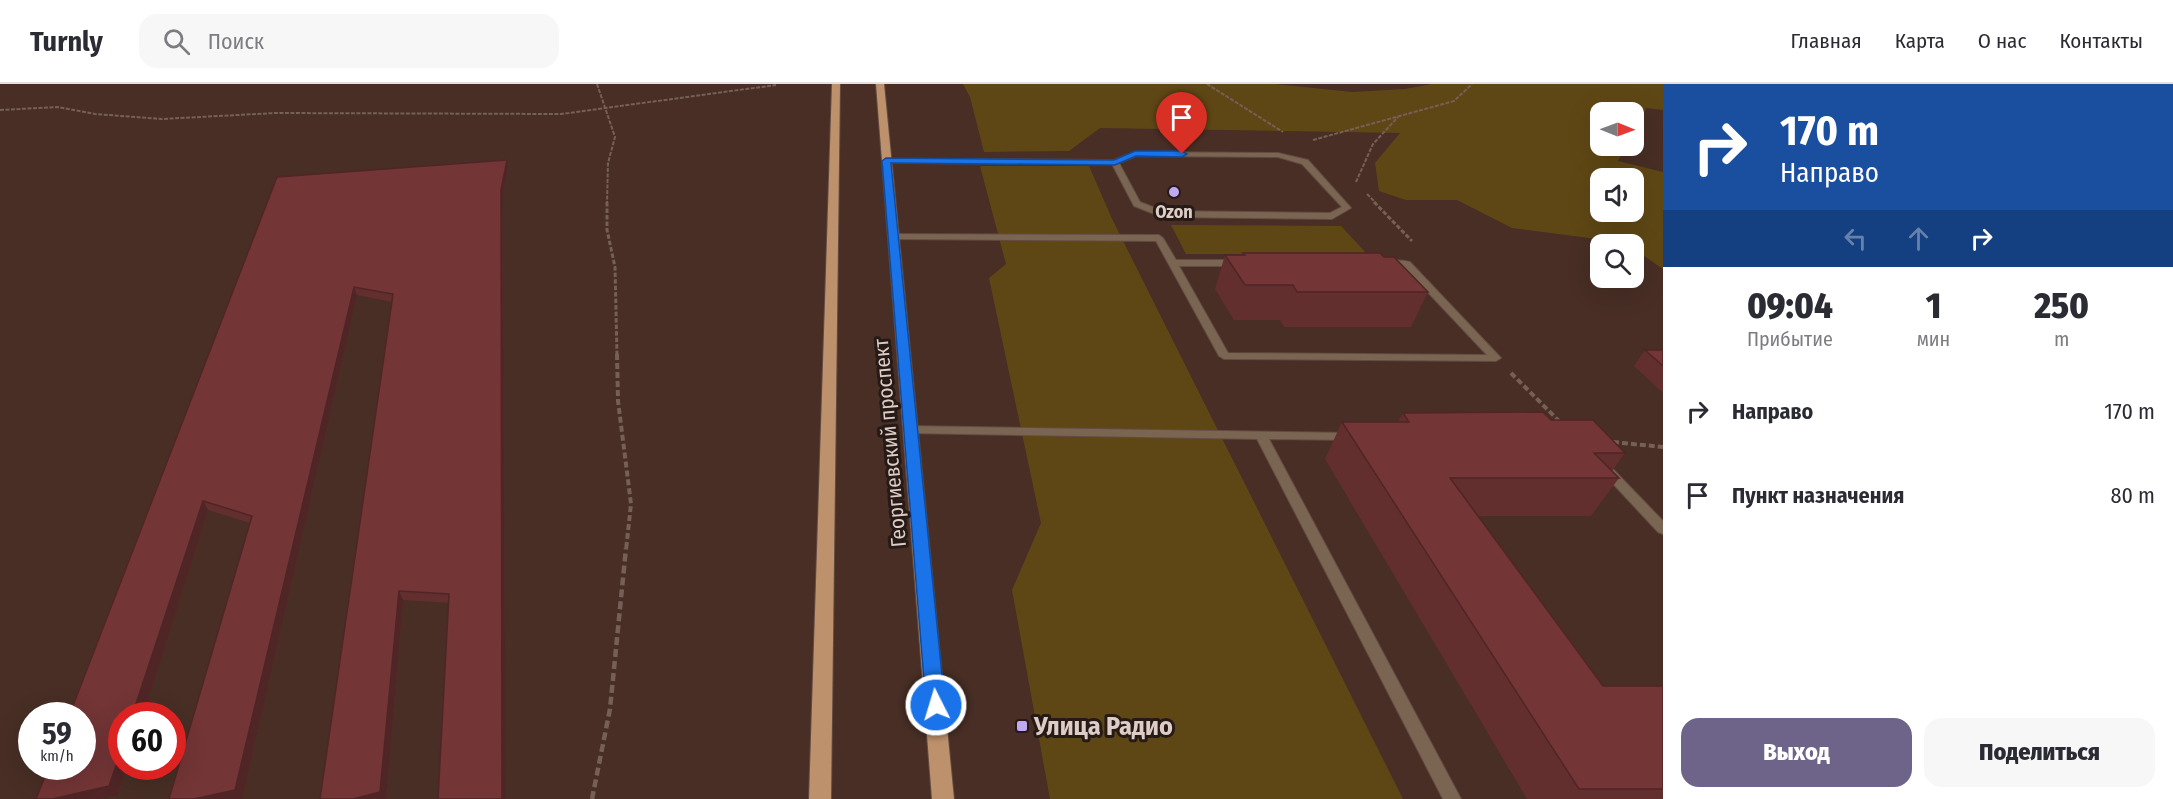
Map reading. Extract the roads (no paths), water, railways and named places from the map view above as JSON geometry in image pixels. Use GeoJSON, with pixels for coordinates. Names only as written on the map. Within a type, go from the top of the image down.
{"type":"FeatureCollection","features":[{"type":"Feature","properties":{"kind":"main road"},"geometry":{"type":"LineString","coordinates":[[820,799],[836,84]]}},
{"type":"Feature","properties":{"kind":"main road","name":"Георгиевский проспект"},"geometry":{"type":"LineString","coordinates":[[880,84],[943,799]]}},
{"type":"Feature","properties":{"kind":"lane"},"geometry":{"type":"LineString","coordinates":[[886,161],[1115,162],[1135,154],[1278,155],[1305,162],[1347,208],[1332,216],[1162,214],[1137,204],[1115,162]]}},
{"type":"Feature","properties":{"kind":"lane"},"geometry":{"type":"LineString","coordinates":[[893,237],[1159,238],[1224,356],[1496,358],[1407,264],[1380,264]]}},
{"type":"Feature","properties":{"kind":"lane"},"geometry":{"type":"LineString","coordinates":[[1173,263],[1243,263]]}},
{"type":"Feature","properties":{"kind":"lane"},"geometry":{"type":"LineString","coordinates":[[910,430],[1366,436]]}},
{"type":"Feature","properties":{"kind":"lane"},"geometry":{"type":"LineString","coordinates":[[1261,435],[1452,799]]}},
{"type":"Feature","properties":{"kind":"lane"},"geometry":{"type":"LineString","coordinates":[[1600,464],[1663,529]]}},
{"type":"Feature","properties":{"kind":"place","name":"Ozon"},"geometry":{"type":"Point","coordinates":[1174,192]}},
{"type":"Feature","properties":{"kind":"place","name":"Улица Радио"},"geometry":{"type":"Point","coordinates":[1022,726]}}]}
